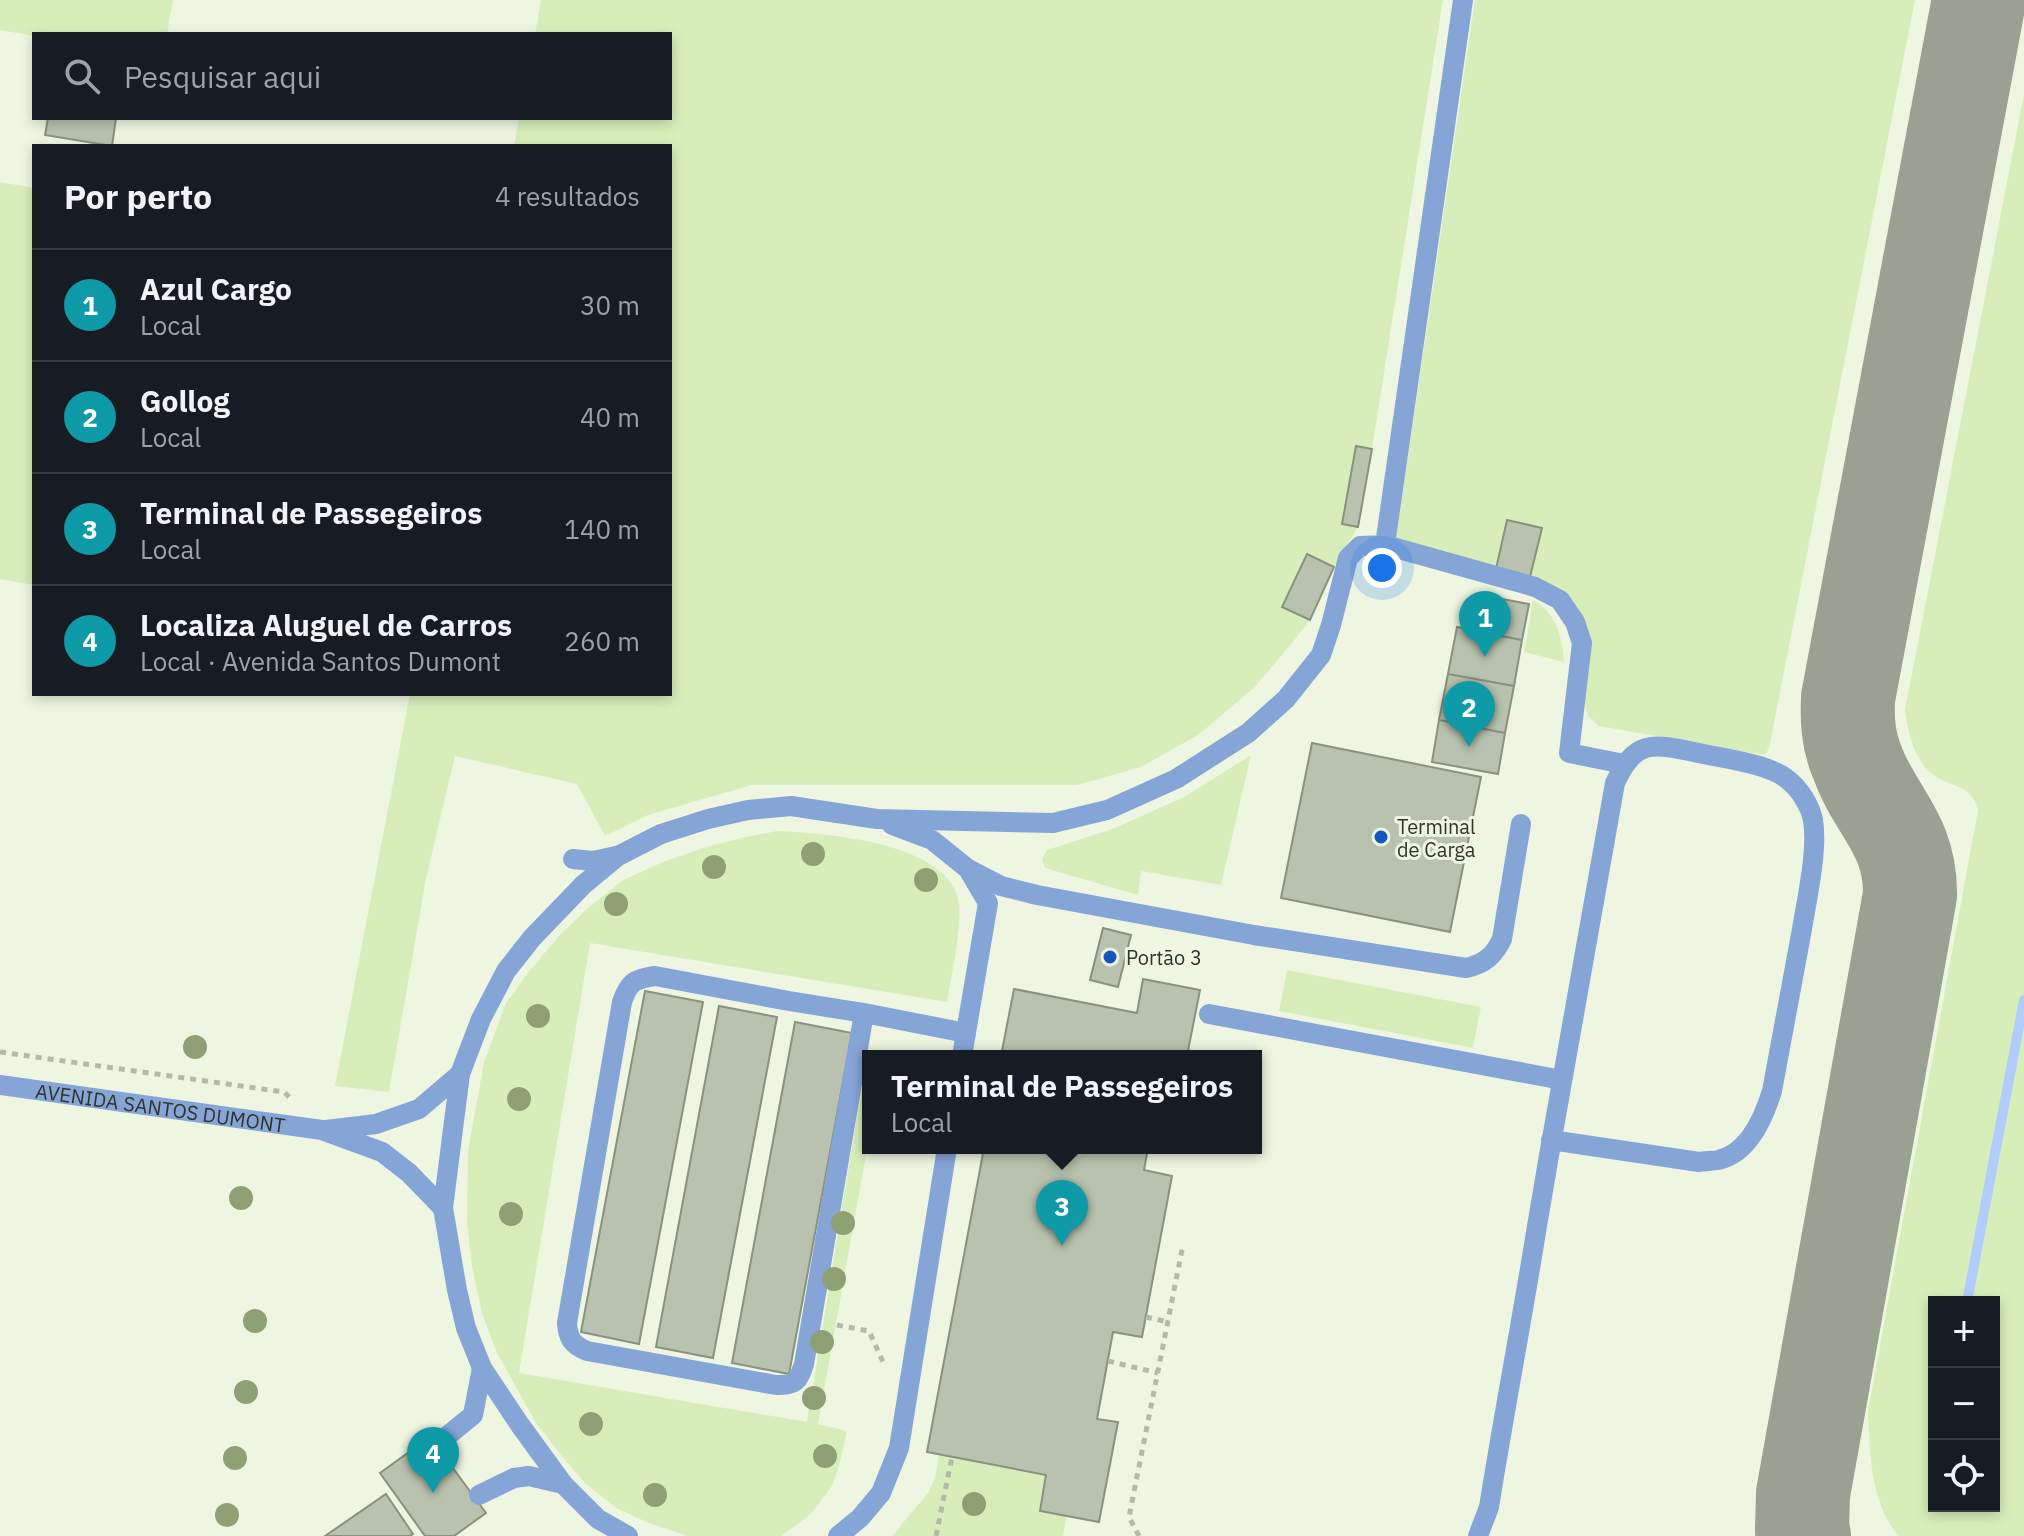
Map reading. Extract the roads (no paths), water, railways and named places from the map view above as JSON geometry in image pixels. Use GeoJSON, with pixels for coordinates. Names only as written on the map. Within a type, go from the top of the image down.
{"type":"FeatureCollection","features":[{"type":"Feature","properties":{"kind":"street"},"geometry":{"type":"LineString","coordinates":[[1385,545],[1463,0]]}},
{"type":"Feature","properties":{"kind":"street"},"geometry":{"type":"LineString","coordinates":[[628,1536],[598,1519],[563,1484],[482,1368],[466,1328],[443,1208],[460,1074],[481,1019],[506,971],[532,938],[583,885],[618,856],[661,834],[748,810],[791,806],[877,819],[1053,823],[1107,810],[1176,779],[1248,733],[1286,699],[1321,655],[1348,558],[1360,546],[1385,545],[1535,587],[1560,600],[1575,622],[1582,643],[1569,753],[1624,764]]}},
{"type":"Feature","properties":{"kind":"street"},"geometry":{"type":"LineString","coordinates":[[1478,1536],[1489,1507],[1551,1140],[1615,783],[1624,764],[1641,748],[1661,745],[1767,768],[1787,779],[1804,797],[1813,819],[1814,849],[1772,1091],[1765,1115],[1752,1136],[1722,1160],[1699,1162],[1551,1140]]}},
{"type":"Feature","properties":{"kind":"street"},"geometry":{"type":"LineString","coordinates":[[877,819],[932,840],[968,869],[1001,886],[1254,935],[1466,968],[1487,960],[1502,939],[1521,824]]}},
{"type":"Feature","properties":{"kind":"street"},"geometry":{"type":"LineString","coordinates":[[573,859],[593,861],[618,856]]}},
{"type":"Feature","properties":{"kind":"street"},"geometry":{"type":"LineString","coordinates":[[963,1050],[988,903],[968,869]]}},
{"type":"Feature","properties":{"kind":"street"},"geometry":{"type":"LineString","coordinates":[[864,1013],[807,1349],[799,1379],[790,1385],[776,1385],[576,1347],[568,1336],[567,1323],[622,1002],[627,987],[638,978],[655,976],[864,1013],[966,1033]]}},
{"type":"Feature","properties":{"kind":"street"},"geometry":{"type":"LineString","coordinates":[[1209,1014],[1562,1080]]}},
{"type":"Feature","properties":{"kind":"street","name":"AVENIDA SANTOS DUMONT"},"geometry":{"type":"LineString","coordinates":[[322,1130],[376,1124],[419,1109],[460,1074]]}},
{"type":"Feature","properties":{"kind":"street","name":"AVENIDA SANTOS DUMONT"},"geometry":{"type":"LineString","coordinates":[[0,1085],[322,1130],[382,1152],[409,1173],[443,1208]]}},
{"type":"Feature","properties":{"kind":"street"},"geometry":{"type":"LineString","coordinates":[[838,1536],[860,1518],[881,1493],[899,1448],[946,1154]]}},
{"type":"Feature","properties":{"kind":"street"},"geometry":{"type":"LineString","coordinates":[[441,1441],[473,1415],[482,1368]]}},
{"type":"Feature","properties":{"kind":"street"},"geometry":{"type":"LineString","coordinates":[[479,1495],[514,1478],[529,1476],[563,1484]]}},
{"type":"Feature","properties":{"kind":"waterway"},"geometry":{"type":"LineString","coordinates":[[1968,1296],[2024,1000]]}},
{"type":"Feature","properties":{"kind":"place","name":"Azul Cargo"},"geometry":{"type":"Point","coordinates":[1485,657]}},
{"type":"Feature","properties":{"kind":"place","name":"Gollog"},"geometry":{"type":"Point","coordinates":[1469,747]}},
{"type":"Feature","properties":{"kind":"place","name":"Terminal de Carga"},"geometry":{"type":"Point","coordinates":[1381,837]}},
{"type":"Feature","properties":{"kind":"place","name":"Portão 3"},"geometry":{"type":"Point","coordinates":[1110,957]}},
{"type":"Feature","properties":{"kind":"place","name":"Terminal de Passegeiros"},"geometry":{"type":"Point","coordinates":[1062,1246]}},
{"type":"Feature","properties":{"kind":"place","name":"Localiza Aluguel de Carros"},"geometry":{"type":"Point","coordinates":[433,1493]}}]}
